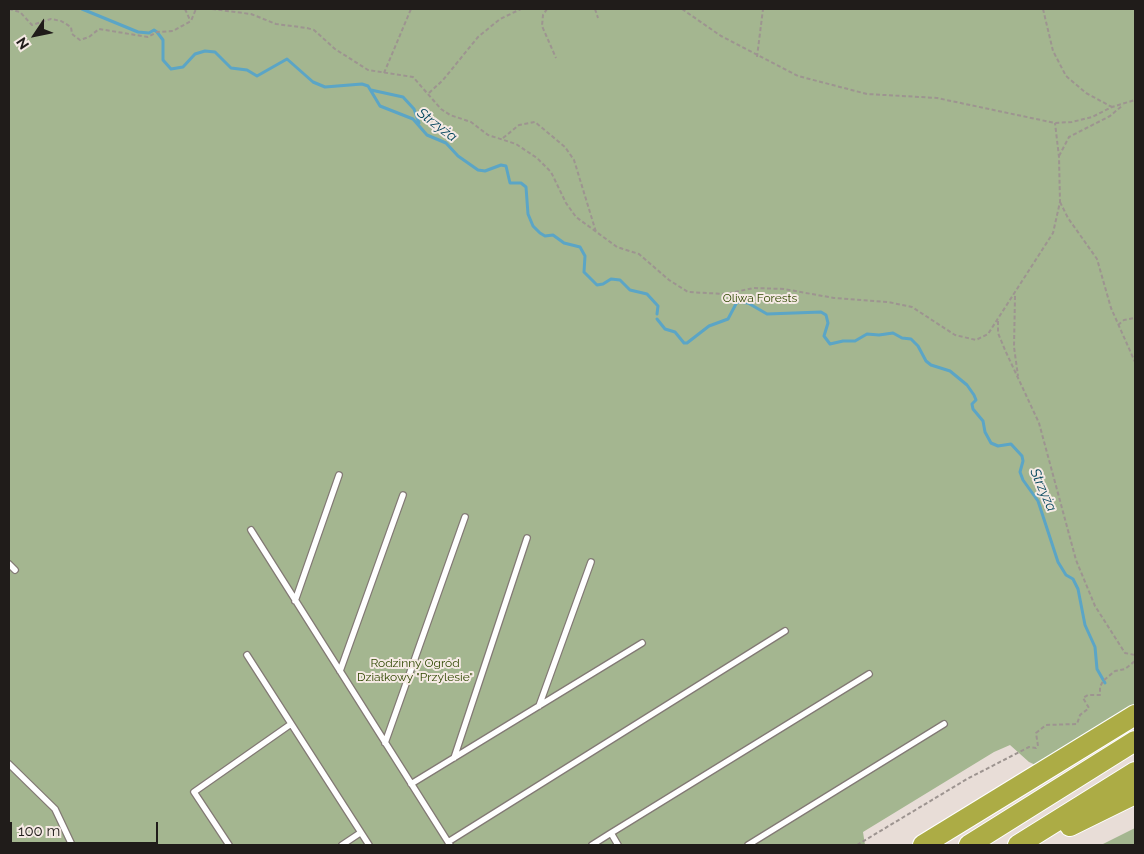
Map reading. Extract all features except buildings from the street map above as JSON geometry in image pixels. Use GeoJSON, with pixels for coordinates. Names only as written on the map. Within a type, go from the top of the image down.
{"type":"FeatureCollection","features":[{"type":"Feature","properties":{"kind":"highway"},"geometry":{"type":"LineString","coordinates":[[923,845],[1135,715]]}},
{"type":"Feature","properties":{"kind":"highway"},"geometry":{"type":"LineString","coordinates":[[969,845],[1135,741]]}},
{"type":"Feature","properties":{"kind":"highway"},"geometry":{"type":"LineString","coordinates":[[1018,845],[1135,772]]}},
{"type":"Feature","properties":{"kind":"highway"},"geometry":{"type":"LineString","coordinates":[[1032,845],[1135,794]]}},
{"type":"Feature","properties":{"kind":"lane"},"geometry":{"type":"LineString","coordinates":[[295,601],[339,475]]}},
{"type":"Feature","properties":{"kind":"lane"},"geometry":{"type":"LineString","coordinates":[[340,671],[403,495]]}},
{"type":"Feature","properties":{"kind":"lane"},"geometry":{"type":"LineString","coordinates":[[385,743],[465,517]]}},
{"type":"Feature","properties":{"kind":"lane"},"geometry":{"type":"LineString","coordinates":[[251,530],[449,844],[785,631]]}},
{"type":"Feature","properties":{"kind":"lane"},"geometry":{"type":"LineString","coordinates":[[454,758],[527,538]]}},
{"type":"Feature","properties":{"kind":"lane"},"geometry":{"type":"LineString","coordinates":[[539,706],[591,562]]}},
{"type":"Feature","properties":{"kind":"lane"},"geometry":{"type":"LineString","coordinates":[[9,564],[15,570]]}},
{"type":"Feature","properties":{"kind":"lane"},"geometry":{"type":"LineString","coordinates":[[411,784],[642,644]]}},
{"type":"Feature","properties":{"kind":"lane"},"geometry":{"type":"LineString","coordinates":[[247,656],[369,845]]}},
{"type":"Feature","properties":{"kind":"lane"},"geometry":{"type":"LineString","coordinates":[[592,845],[868,674]]}},
{"type":"Feature","properties":{"kind":"lane"},"geometry":{"type":"LineString","coordinates":[[229,845],[194,792],[291,724]]}},
{"type":"Feature","properties":{"kind":"lane"},"geometry":{"type":"LineString","coordinates":[[748,845],[944,724]]}},
{"type":"Feature","properties":{"kind":"lane"},"geometry":{"type":"LineString","coordinates":[[9,764],[55,809],[72,845]]}},
{"type":"Feature","properties":{"kind":"lane"},"geometry":{"type":"LineString","coordinates":[[342,845],[360,833]]}},
{"type":"Feature","properties":{"kind":"lane"},"geometry":{"type":"LineString","coordinates":[[610,833],[618,845]]}},
{"type":"Feature","properties":{"kind":"path"},"geometry":{"type":"LineString","coordinates":[[9,9],[20,12],[32,25],[51,19],[61,21],[72,27],[72,34],[80,40],[89,37],[99,29],[148,37],[157,32],[173,31],[191,21],[196,9]]}},
{"type":"Feature","properties":{"kind":"path"},"geometry":{"type":"LineString","coordinates":[[185,9],[191,21]]}},
{"type":"Feature","properties":{"kind":"path"},"geometry":{"type":"LineString","coordinates":[[212,9],[251,14],[264,21],[314,30],[334,49],[368,70],[413,77],[429,93],[441,109],[450,115],[470,122],[488,134],[516,144],[537,158],[551,172],[576,217],[617,246],[639,254],[669,280],[688,292],[724,294],[754,288],[784,289],[834,298],[888,302],[912,306],[955,334],[976,340],[988,334],[1053,233],[1060,202],[1059,157],[1055,123]]}},
{"type":"Feature","properties":{"kind":"path"},"geometry":{"type":"LineString","coordinates":[[250,9],[251,14]]}},
{"type":"Feature","properties":{"kind":"path"},"geometry":{"type":"LineString","coordinates":[[384,73],[411,9]]}},
{"type":"Feature","properties":{"kind":"path"},"geometry":{"type":"LineString","coordinates":[[429,93],[478,37],[500,19],[521,9]]}},
{"type":"Feature","properties":{"kind":"path"},"geometry":{"type":"LineString","coordinates":[[547,9],[543,15],[542,26],[556,58]]}},
{"type":"Feature","properties":{"kind":"path"},"geometry":{"type":"LineString","coordinates":[[595,9],[598,18]]}},
{"type":"Feature","properties":{"kind":"path"},"geometry":{"type":"LineString","coordinates":[[682,9],[721,36],[798,76],[867,94],[937,98],[1055,123],[1092,118],[1112,106],[1135,100]]}},
{"type":"Feature","properties":{"kind":"path"},"geometry":{"type":"LineString","coordinates":[[757,56],[762,9]]}},
{"type":"Feature","properties":{"kind":"path"},"geometry":{"type":"LineString","coordinates":[[1043,9],[1052,51],[1066,76],[1086,93],[1112,106]]}},
{"type":"Feature","properties":{"kind":"path"},"geometry":{"type":"LineString","coordinates":[[1059,157],[1064,144],[1070,137],[1110,116],[1125,103]]}},
{"type":"Feature","properties":{"kind":"path"},"geometry":{"type":"LineString","coordinates":[[502,139],[520,125],[535,122],[566,147],[574,160],[596,232]]}},
{"type":"Feature","properties":{"kind":"path"},"geometry":{"type":"LineString","coordinates":[[1060,202],[1068,218],[1097,259],[1118,325],[1135,362]]}},
{"type":"Feature","properties":{"kind":"path"},"geometry":{"type":"LineString","coordinates":[[1015,294],[1014,348],[1018,378]]}},
{"type":"Feature","properties":{"kind":"path"},"geometry":{"type":"LineString","coordinates":[[1118,325],[1124,320],[1135,318]]}},
{"type":"Feature","properties":{"kind":"path"},"geometry":{"type":"LineString","coordinates":[[998,320],[998,333],[1039,423],[1076,560],[1095,606],[1125,653],[1135,655]]}},
{"type":"Feature","properties":{"kind":"path"},"geometry":{"type":"LineString","coordinates":[[857,845],[967,779],[1029,747],[1036,748],[1038,746],[1036,733],[1046,725],[1077,724],[1080,715],[1089,708],[1083,698],[1088,694],[1100,695],[1100,687],[1103,681],[1116,671],[1125,669],[1135,661]]}},
{"type":"Feature","properties":{"kind":"green space","name":"Oliwa Forests"},"geometry":{"type":"Polygon","coordinates":[[[9,9],[1135,9],[1135,707],[1040,767],[1029,762],[1010,745],[994,752],[863,832],[865,845],[9,845],[9,9]]]}},
{"type":"Feature","properties":{"kind":"green space"},"geometry":{"type":"Polygon","coordinates":[[[1135,828],[1135,845],[1101,845],[1135,828]]]}},
{"type":"Feature","properties":{"kind":"waterway","name":"Strzyża"},"geometry":{"type":"LineString","coordinates":[[82,9],[138,32],[149,33],[154,30],[157,32],[163,40],[163,60],[171,69],[183,67],[195,54],[205,51],[215,52],[231,68],[247,70],[257,76],[287,59],[313,82],[325,87],[362,84],[368,86],[380,106],[413,119],[427,135],[446,143],[458,156],[478,170],[485,171],[501,165],[506,166],[510,183],[521,183],[526,187],[528,214],[533,226],[540,233],[545,236],[553,235],[564,243],[580,247],[585,256],[584,272],[597,285],[611,279],[620,280],[630,290],[647,294],[658,306],[657,314]]}},
{"type":"Feature","properties":{"kind":"waterway"},"geometry":{"type":"LineString","coordinates":[[371,90],[403,97],[414,109],[419,123]]}},
{"type":"Feature","properties":{"kind":"waterway","name":"Strzyża"},"geometry":{"type":"LineString","coordinates":[[657,319],[665,329],[675,332],[684,343],[687,343],[709,326],[728,319],[737,302],[748,303],[767,314],[821,312],[826,315],[828,323],[824,336],[830,344],[855,341],[867,334],[893,333],[902,338],[911,339],[918,346],[926,361],[931,365],[950,371],[967,385],[976,400],[972,404],[973,409],[983,421],[985,432],[991,443],[998,446],[1011,444],[1022,456],[1023,461],[1020,472],[1023,480],[1038,501],[1058,562],[1066,575],[1073,579],[1078,589],[1085,625],[1095,647],[1097,669],[1105,683]]}},
{"type":"Feature","properties":{"kind":"park label","name":"Rodzinny Ogród Działkowy \"Przylesie\""},"geometry":{"type":"Point","coordinates":[415,670]}}]}
